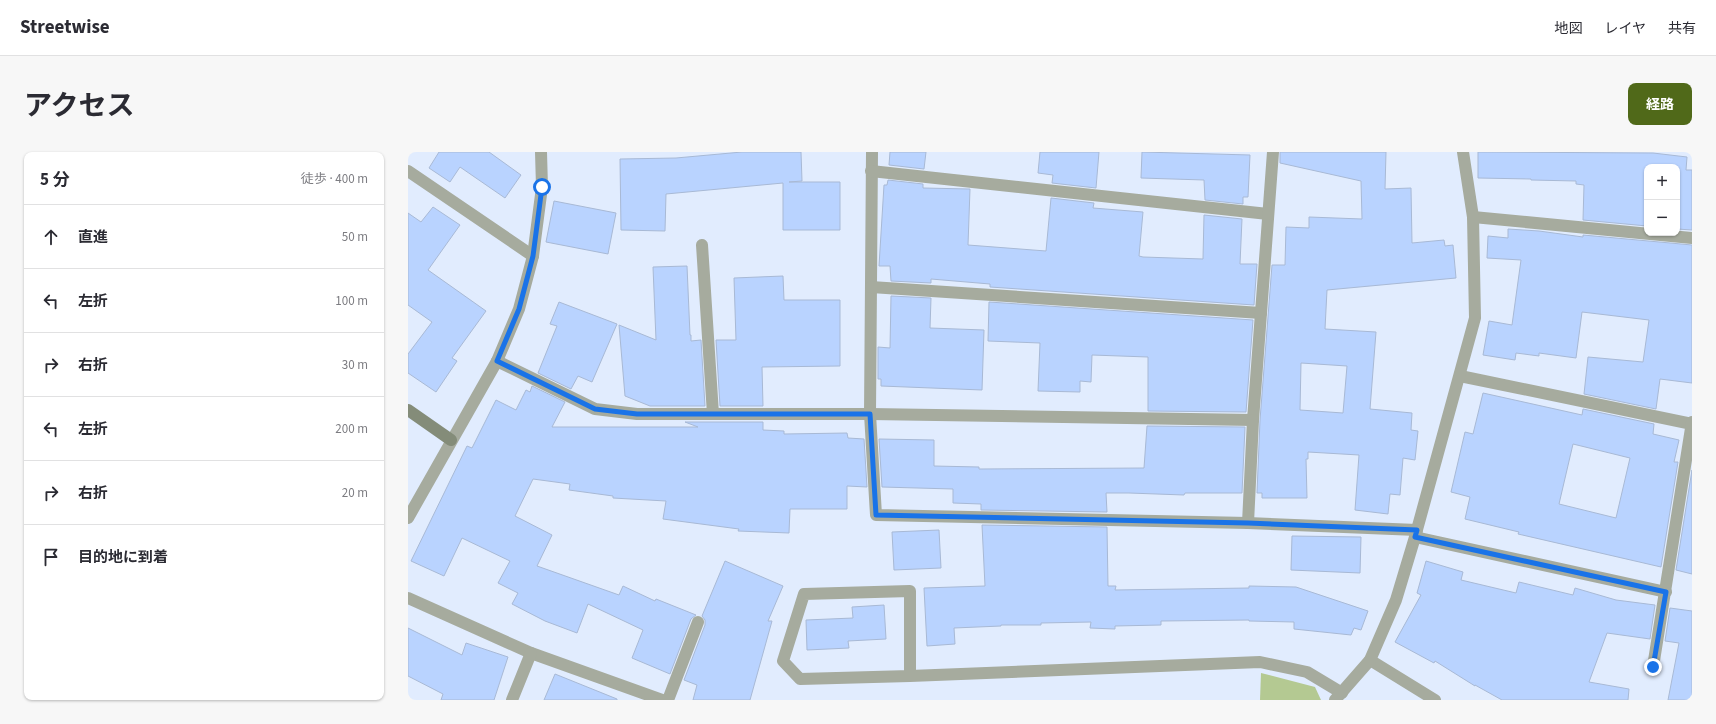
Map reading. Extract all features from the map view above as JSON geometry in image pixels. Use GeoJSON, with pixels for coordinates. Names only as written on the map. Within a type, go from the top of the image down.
{"type":"FeatureCollection","features":[{"type":"Feature","properties":{"kind":"street"},"geometry":{"type":"LineString","coordinates":[[408,518],[497,361],[519,309],[533,256],[542,187],[541,152]]}},
{"type":"Feature","properties":{"kind":"street"},"geometry":{"type":"LineString","coordinates":[[872,152],[870,414],[876,515],[1248,523],[1416,533],[1666,592]]}},
{"type":"Feature","properties":{"kind":"street"},"geometry":{"type":"LineString","coordinates":[[1248,523],[1253,420],[1273,152]]}},
{"type":"Feature","properties":{"kind":"street"},"geometry":{"type":"LineString","coordinates":[[910,676],[910,591],[804,594],[783,661],[800,679],[910,676],[1260,662],[1307,672],[1338,696],[1370,660],[1396,600],[1460,376],[1475,318],[1473,217],[1463,152]]}},
{"type":"Feature","properties":{"kind":"street"},"geometry":{"type":"LineString","coordinates":[[408,171],[533,256]]}},
{"type":"Feature","properties":{"kind":"street"},"geometry":{"type":"LineString","coordinates":[[872,171],[1268,214]]}},
{"type":"Feature","properties":{"kind":"street"},"geometry":{"type":"LineString","coordinates":[[1473,217],[1692,238]]}},
{"type":"Feature","properties":{"kind":"street"},"geometry":{"type":"LineString","coordinates":[[702,245],[713,414]]}},
{"type":"Feature","properties":{"kind":"street"},"geometry":{"type":"LineString","coordinates":[[871,287],[1261,313]]}},
{"type":"Feature","properties":{"kind":"street"},"geometry":{"type":"LineString","coordinates":[[497,361],[595,409],[637,414],[870,414],[1253,420]]}},
{"type":"Feature","properties":{"kind":"street"},"geometry":{"type":"LineString","coordinates":[[1460,376],[1692,423],[1653,667]]}},
{"type":"Feature","properties":{"kind":"street"},"geometry":{"type":"LineString","coordinates":[[408,410],[451,440]]}},
{"type":"Feature","properties":{"kind":"street"},"geometry":{"type":"LineString","coordinates":[[408,598],[531,653],[662,700]]}},
{"type":"Feature","properties":{"kind":"street"},"geometry":{"type":"LineString","coordinates":[[668,700],[698,622]]}},
{"type":"Feature","properties":{"kind":"street"},"geometry":{"type":"LineString","coordinates":[[512,700],[531,653]]}},
{"type":"Feature","properties":{"kind":"street"},"geometry":{"type":"LineString","coordinates":[[1370,660],[1435,700]]}},
{"type":"Feature","properties":{"kind":"green space"},"geometry":{"type":"Polygon","coordinates":[[[1261,673],[1315,687],[1321,700],[1260,700],[1261,673]]]}},
{"type":"Feature","properties":{"kind":"building"},"geometry":{"type":"Polygon","coordinates":[[[439,152],[489,152],[521,175],[505,198],[460,167],[450,182],[429,168],[439,152]]]}},
{"type":"Feature","properties":{"kind":"building"},"geometry":{"type":"Polygon","coordinates":[[[742,152],[801,152],[802,181],[789,182],[840,182],[840,230],[783,230],[783,183],[666,194],[665,231],[621,230],[620,159],[676,158],[742,152]]]}},
{"type":"Feature","properties":{"kind":"building"},"geometry":{"type":"Polygon","coordinates":[[[890,152],[926,152],[924,169],[889,165],[890,152]]]}},
{"type":"Feature","properties":{"kind":"building"},"geometry":{"type":"Polygon","coordinates":[[[1040,152],[1099,152],[1096,188],[1052,183],[1053,175],[1038,173],[1040,152]]]}},
{"type":"Feature","properties":{"kind":"building"},"geometry":{"type":"Polygon","coordinates":[[[1142,152],[1250,155],[1248,197],[1243,197],[1243,204],[1205,200],[1204,180],[1141,178],[1142,152]]]}},
{"type":"Feature","properties":{"kind":"building"},"geometry":{"type":"Polygon","coordinates":[[[1280,152],[1386,152],[1385,189],[1411,188],[1412,243],[1444,240],[1445,246],[1453,245],[1456,278],[1327,290],[1325,329],[1376,332],[1370,409],[1412,413],[1411,430],[1418,431],[1415,460],[1403,458],[1400,495],[1390,494],[1388,514],[1355,510],[1359,455],[1308,452],[1308,459],[1306,459],[1307,498],[1262,498],[1262,493],[1257,493],[1260,420],[1272,265],[1285,265],[1286,227],[1309,228],[1309,217],[1362,219],[1361,181],[1280,163],[1280,152]],[[1301,363],[1300,410],[1343,413],[1347,366],[1301,363]]]}},
{"type":"Feature","properties":{"kind":"building"},"geometry":{"type":"Polygon","coordinates":[[[1478,152],[1653,153],[1687,157],[1686,170],[1692,170],[1692,230],[1680,229],[1680,164],[1644,164],[1644,226],[1583,220],[1584,185],[1576,184],[1576,181],[1478,178],[1478,152]]]}},
{"type":"Feature","properties":{"kind":"building"},"geometry":{"type":"Polygon","coordinates":[[[888,180],[923,184],[923,188],[970,189],[968,245],[1046,251],[1051,198],[1094,203],[1093,208],[1143,212],[1139,256],[1143,257],[1203,259],[1204,215],[1242,219],[1240,264],[1257,264],[1254,305],[990,287],[990,284],[931,279],[931,283],[891,281],[890,266],[879,266],[884,185],[887,185],[888,180]]]}},
{"type":"Feature","properties":{"kind":"building"},"geometry":{"type":"Polygon","coordinates":[[[554,201],[616,213],[608,254],[546,242],[554,201]]]}},
{"type":"Feature","properties":{"kind":"building"},"geometry":{"type":"Polygon","coordinates":[[[433,207],[460,225],[428,270],[486,311],[452,358],[457,361],[436,392],[408,373],[408,354],[432,322],[408,305],[408,213],[421,222],[433,207]]]}},
{"type":"Feature","properties":{"kind":"building"},"geometry":{"type":"Polygon","coordinates":[[[1508,229],[1539,231],[1583,237],[1583,235],[1692,245],[1692,383],[1660,379],[1656,409],[1584,394],[1588,357],[1643,362],[1649,320],[1582,312],[1576,358],[1539,353],[1539,356],[1516,353],[1515,360],[1483,355],[1489,321],[1512,325],[1521,260],[1487,258],[1488,236],[1508,238],[1508,229]]]}},
{"type":"Feature","properties":{"kind":"building"},"geometry":{"type":"Polygon","coordinates":[[[687,266],[690,335],[691,341],[701,340],[705,406],[650,406],[625,396],[619,325],[656,340],[653,267],[687,266]]]}},
{"type":"Feature","properties":{"kind":"building"},"geometry":{"type":"Polygon","coordinates":[[[783,276],[784,300],[840,300],[840,366],[762,367],[763,406],[720,406],[716,340],[736,340],[734,278],[783,276]]]}},
{"type":"Feature","properties":{"kind":"building"},"geometry":{"type":"Polygon","coordinates":[[[891,296],[931,298],[930,328],[984,330],[982,390],[881,386],[881,379],[878,379],[878,347],[890,348],[891,296]]]}},
{"type":"Feature","properties":{"kind":"building"},"geometry":{"type":"Polygon","coordinates":[[[559,302],[617,324],[592,382],[578,376],[571,389],[538,373],[557,326],[550,324],[559,302]]]}},
{"type":"Feature","properties":{"kind":"building"},"geometry":{"type":"Polygon","coordinates":[[[989,302],[1253,320],[1246,412],[1148,411],[1148,357],[1092,355],[1091,382],[1080,381],[1080,392],[1038,391],[1040,343],[988,341],[989,302]]]}},
{"type":"Feature","properties":{"kind":"building"},"geometry":{"type":"Polygon","coordinates":[[[532,386],[565,402],[552,427],[698,427],[685,422],[763,422],[763,430],[784,431],[784,434],[847,433],[848,438],[864,439],[867,487],[847,486],[847,509],[790,509],[789,533],[738,531],[739,529],[663,519],[666,501],[613,498],[613,496],[569,490],[570,484],[533,479],[515,516],[552,535],[537,566],[619,595],[623,586],[655,601],[656,599],[696,615],[691,619],[670,674],[632,658],[643,630],[588,604],[577,633],[545,621],[512,604],[518,593],[498,583],[510,561],[462,538],[444,576],[411,561],[467,446],[472,448],[496,400],[516,410],[526,390],[530,392],[532,386]]]}},
{"type":"Feature","properties":{"kind":"building"},"geometry":{"type":"Polygon","coordinates":[[[1483,393],[1582,415],[1583,409],[1654,424],[1653,434],[1679,440],[1674,462],[1678,462],[1661,567],[1518,534],[1519,532],[1465,519],[1470,497],[1451,492],[1465,432],[1473,434],[1483,393]],[[1573,444],[1559,504],[1616,518],[1630,458],[1573,444]]]}},
{"type":"Feature","properties":{"kind":"building"},"geometry":{"type":"Polygon","coordinates":[[[1147,426],[1245,427],[1242,493],[1185,493],[1184,495],[1106,493],[1107,512],[981,510],[981,504],[953,503],[953,489],[882,487],[879,439],[934,440],[934,466],[979,467],[979,469],[1144,468],[1147,426]]]}},
{"type":"Feature","properties":{"kind":"building"},"geometry":{"type":"Polygon","coordinates":[[[1692,470],[1692,574],[1676,570],[1692,470]]]}},
{"type":"Feature","properties":{"kind":"building"},"geometry":{"type":"Polygon","coordinates":[[[982,525],[1107,527],[1108,586],[1116,586],[1115,590],[1249,588],[1249,586],[1296,587],[1368,611],[1361,630],[1354,628],[1351,635],[1294,629],[1294,622],[1249,620],[1161,621],[1161,625],[1115,626],[1115,629],[1090,628],[1091,622],[1041,623],[1041,625],[1001,625],[954,628],[955,644],[927,646],[924,588],[985,586],[982,525]]]}},
{"type":"Feature","properties":{"kind":"building"},"geometry":{"type":"Polygon","coordinates":[[[939,530],[941,568],[894,570],[892,532],[939,530]]]}},
{"type":"Feature","properties":{"kind":"building"},"geometry":{"type":"Polygon","coordinates":[[[1292,536],[1361,537],[1360,573],[1291,570],[1292,536]]]}},
{"type":"Feature","properties":{"kind":"building"},"geometry":{"type":"Polygon","coordinates":[[[725,561],[783,586],[768,621],[772,621],[750,700],[693,700],[697,685],[684,680],[705,625],[705,620],[702,616],[725,561]]]}},
{"type":"Feature","properties":{"kind":"building"},"geometry":{"type":"Polygon","coordinates":[[[1426,561],[1463,572],[1461,580],[1516,593],[1519,582],[1573,595],[1575,588],[1616,600],[1655,605],[1650,639],[1607,633],[1589,682],[1629,689],[1628,700],[1502,700],[1475,686],[1435,661],[1434,663],[1395,642],[1421,595],[1417,593],[1426,561]]]}},
{"type":"Feature","properties":{"kind":"building"},"geometry":{"type":"Polygon","coordinates":[[[884,605],[886,639],[848,641],[849,648],[807,650],[806,620],[853,618],[852,607],[884,605]]]}},
{"type":"Feature","properties":{"kind":"building"},"geometry":{"type":"Polygon","coordinates":[[[1670,608],[1692,611],[1692,700],[1668,700],[1679,643],[1665,641],[1670,608]]]}},
{"type":"Feature","properties":{"kind":"building"},"geometry":{"type":"Polygon","coordinates":[[[408,628],[462,655],[466,643],[508,657],[494,700],[441,700],[443,694],[408,676],[408,628]]]}},
{"type":"Feature","properties":{"kind":"building"},"geometry":{"type":"Polygon","coordinates":[[[555,674],[617,699],[617,700],[544,700],[555,674]]]}},
{"type":"Feature","properties":{"kind":"route"},"geometry":{"type":"LineString","coordinates":[[542,187],[533,256],[519,309],[497,361],[595,409],[637,414],[870,414],[876,515],[1248,523],[1417,530],[1415,537],[1666,592],[1653,667]]}}]}
